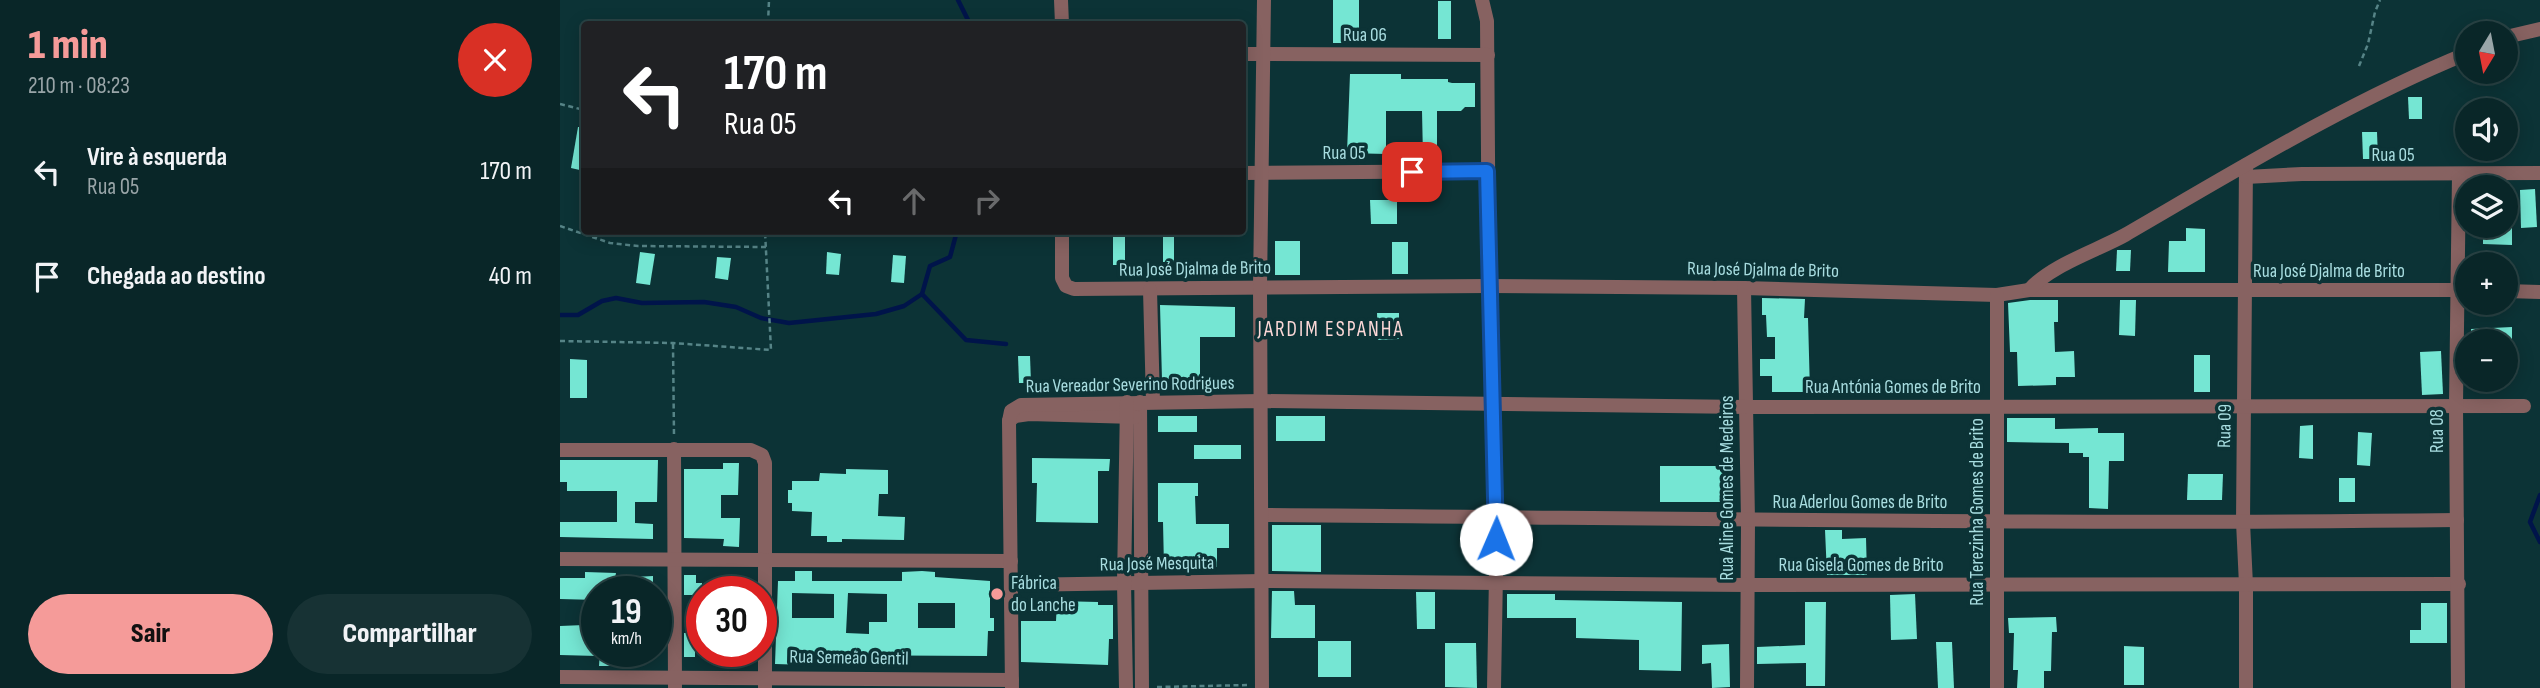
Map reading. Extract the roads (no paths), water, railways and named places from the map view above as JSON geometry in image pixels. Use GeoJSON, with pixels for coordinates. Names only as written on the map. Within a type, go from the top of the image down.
{"type":"FeatureCollection","features":[{"type":"Feature","properties":{"kind":"street"},"geometry":{"type":"LineString","coordinates":[[1061,0],[1062,21]]}},
{"type":"Feature","properties":{"kind":"street"},"geometry":{"type":"LineString","coordinates":[[1262,686],[1260,287],[1264,0]]}},
{"type":"Feature","properties":{"kind":"street"},"geometry":{"type":"LineString","coordinates":[[1482,0],[1487,21],[1488,55],[1489,286],[1497,516],[1494,688]]}},
{"type":"Feature","properties":{"kind":"street"},"geometry":{"type":"LineString","coordinates":[[2518,34],[2540,29]]}},
{"type":"Feature","properties":{"kind":"street","name":"Rua 06"},"geometry":{"type":"LineString","coordinates":[[1246,54],[1488,55]]}},
{"type":"Feature","properties":{"kind":"street"},"geometry":{"type":"LineString","coordinates":[[2029,290],[2042,278],[2246,171],[2322,122],[2455,59]]}},
{"type":"Feature","properties":{"kind":"street","name":"Rua 05"},"geometry":{"type":"LineString","coordinates":[[1246,173],[1487,171]]}},
{"type":"Feature","properties":{"kind":"street","name":"Rua 05"},"geometry":{"type":"LineString","coordinates":[[2246,171],[2302,174],[2540,173]]}},
{"type":"Feature","properties":{"kind":"street","name":"Rua 09"},"geometry":{"type":"LineString","coordinates":[[2246,171],[2243,522],[2246,688]]}},
{"type":"Feature","properties":{"kind":"street","name":"Rua 08"},"geometry":{"type":"LineString","coordinates":[[2459,174],[2462,252]]}},
{"type":"Feature","properties":{"kind":"street","name":"Rua José Djalma de Brito"},"geometry":{"type":"LineString","coordinates":[[1062,235],[1062,278],[1066,286],[1074,289],[1489,286],[1744,288],[1997,295],[2029,290],[2455,290]]}},
{"type":"Feature","properties":{"kind":"street","name":"Rua Aline Gomes de Medeiros"},"geometry":{"type":"LineString","coordinates":[[1744,288],[1748,521],[1747,688]]}},
{"type":"Feature","properties":{"kind":"street"},"geometry":{"type":"LineString","coordinates":[[1126,688],[1124,583],[1137,408],[1150,290]]}},
{"type":"Feature","properties":{"kind":"street"},"geometry":{"type":"LineString","coordinates":[[2518,291],[2540,292]]}},
{"type":"Feature","properties":{"kind":"street","name":"Rua Terezinha Gomes de Brito"},"geometry":{"type":"LineString","coordinates":[[1997,295],[1997,688]]}},
{"type":"Feature","properties":{"kind":"street","name":"Rua 08"},"geometry":{"type":"LineString","coordinates":[[2458,688],[2456,405],[2461,315]]}},
{"type":"Feature","properties":{"kind":"street","name":"Rua Antónia Gomes de Brito"},"geometry":{"type":"LineString","coordinates":[[1261,401],[1746,407],[2524,406]]}},
{"type":"Feature","properties":{"kind":"street","name":"Rua Vereador Severino Rodrigues"},"geometry":{"type":"LineString","coordinates":[[1012,684],[1010,411],[1021,405],[1137,408],[1261,401]]}},
{"type":"Feature","properties":{"kind":"street"},"geometry":{"type":"LineString","coordinates":[[1137,408],[1142,688]]}},
{"type":"Feature","properties":{"kind":"street"},"geometry":{"type":"LineString","coordinates":[[674,449],[675,682]]}},
{"type":"Feature","properties":{"kind":"street"},"geometry":{"type":"LineString","coordinates":[[560,450],[751,450],[762,455],[765,463],[765,682]]}},
{"type":"Feature","properties":{"kind":"street","name":"Rua Aderlou Gomes de Brito"},"geometry":{"type":"LineString","coordinates":[[1262,515],[1748,521],[2457,520]]}},
{"type":"Feature","properties":{"kind":"street"},"geometry":{"type":"LineString","coordinates":[[560,559],[1011,561]]}},
{"type":"Feature","properties":{"kind":"street","name":"Rua José Mesquita"},"geometry":{"type":"LineString","coordinates":[[1011,585],[1262,581]]}},
{"type":"Feature","properties":{"kind":"street","name":"Rua Gisela Gomes de Brito"},"geometry":{"type":"LineString","coordinates":[[1262,581],[1747,585],[2459,583]]}},
{"type":"Feature","properties":{"kind":"street","name":"Rua Semeão Gentil"},"geometry":{"type":"LineString","coordinates":[[560,677],[675,682],[1012,684]]}},
{"type":"Feature","properties":{"kind":"waterway"},"geometry":{"type":"LineString","coordinates":[[958,0],[968,21]]}},
{"type":"Feature","properties":{"kind":"waterway"},"geometry":{"type":"LineString","coordinates":[[956,235],[950,257],[930,266],[922,294],[966,340],[1006,344]]}},
{"type":"Feature","properties":{"kind":"waterway"},"geometry":{"type":"LineString","coordinates":[[560,315],[578,315],[602,301],[616,298],[642,303],[704,302],[736,307],[761,318],[789,323],[876,314],[904,306],[922,294]]}},
{"type":"Feature","properties":{"kind":"waterway"},"geometry":{"type":"LineString","coordinates":[[2540,495],[2530,522],[2540,542]]}},
{"type":"Feature","properties":{"kind":"place","name":"Fábrica do Lanche"},"geometry":{"type":"Point","coordinates":[997,594]}},
{"type":"Feature","properties":{"kind":"district","name":"JARDIM ESPANHA"},"geometry":{"type":"Point","coordinates":[1331,329]}}]}
